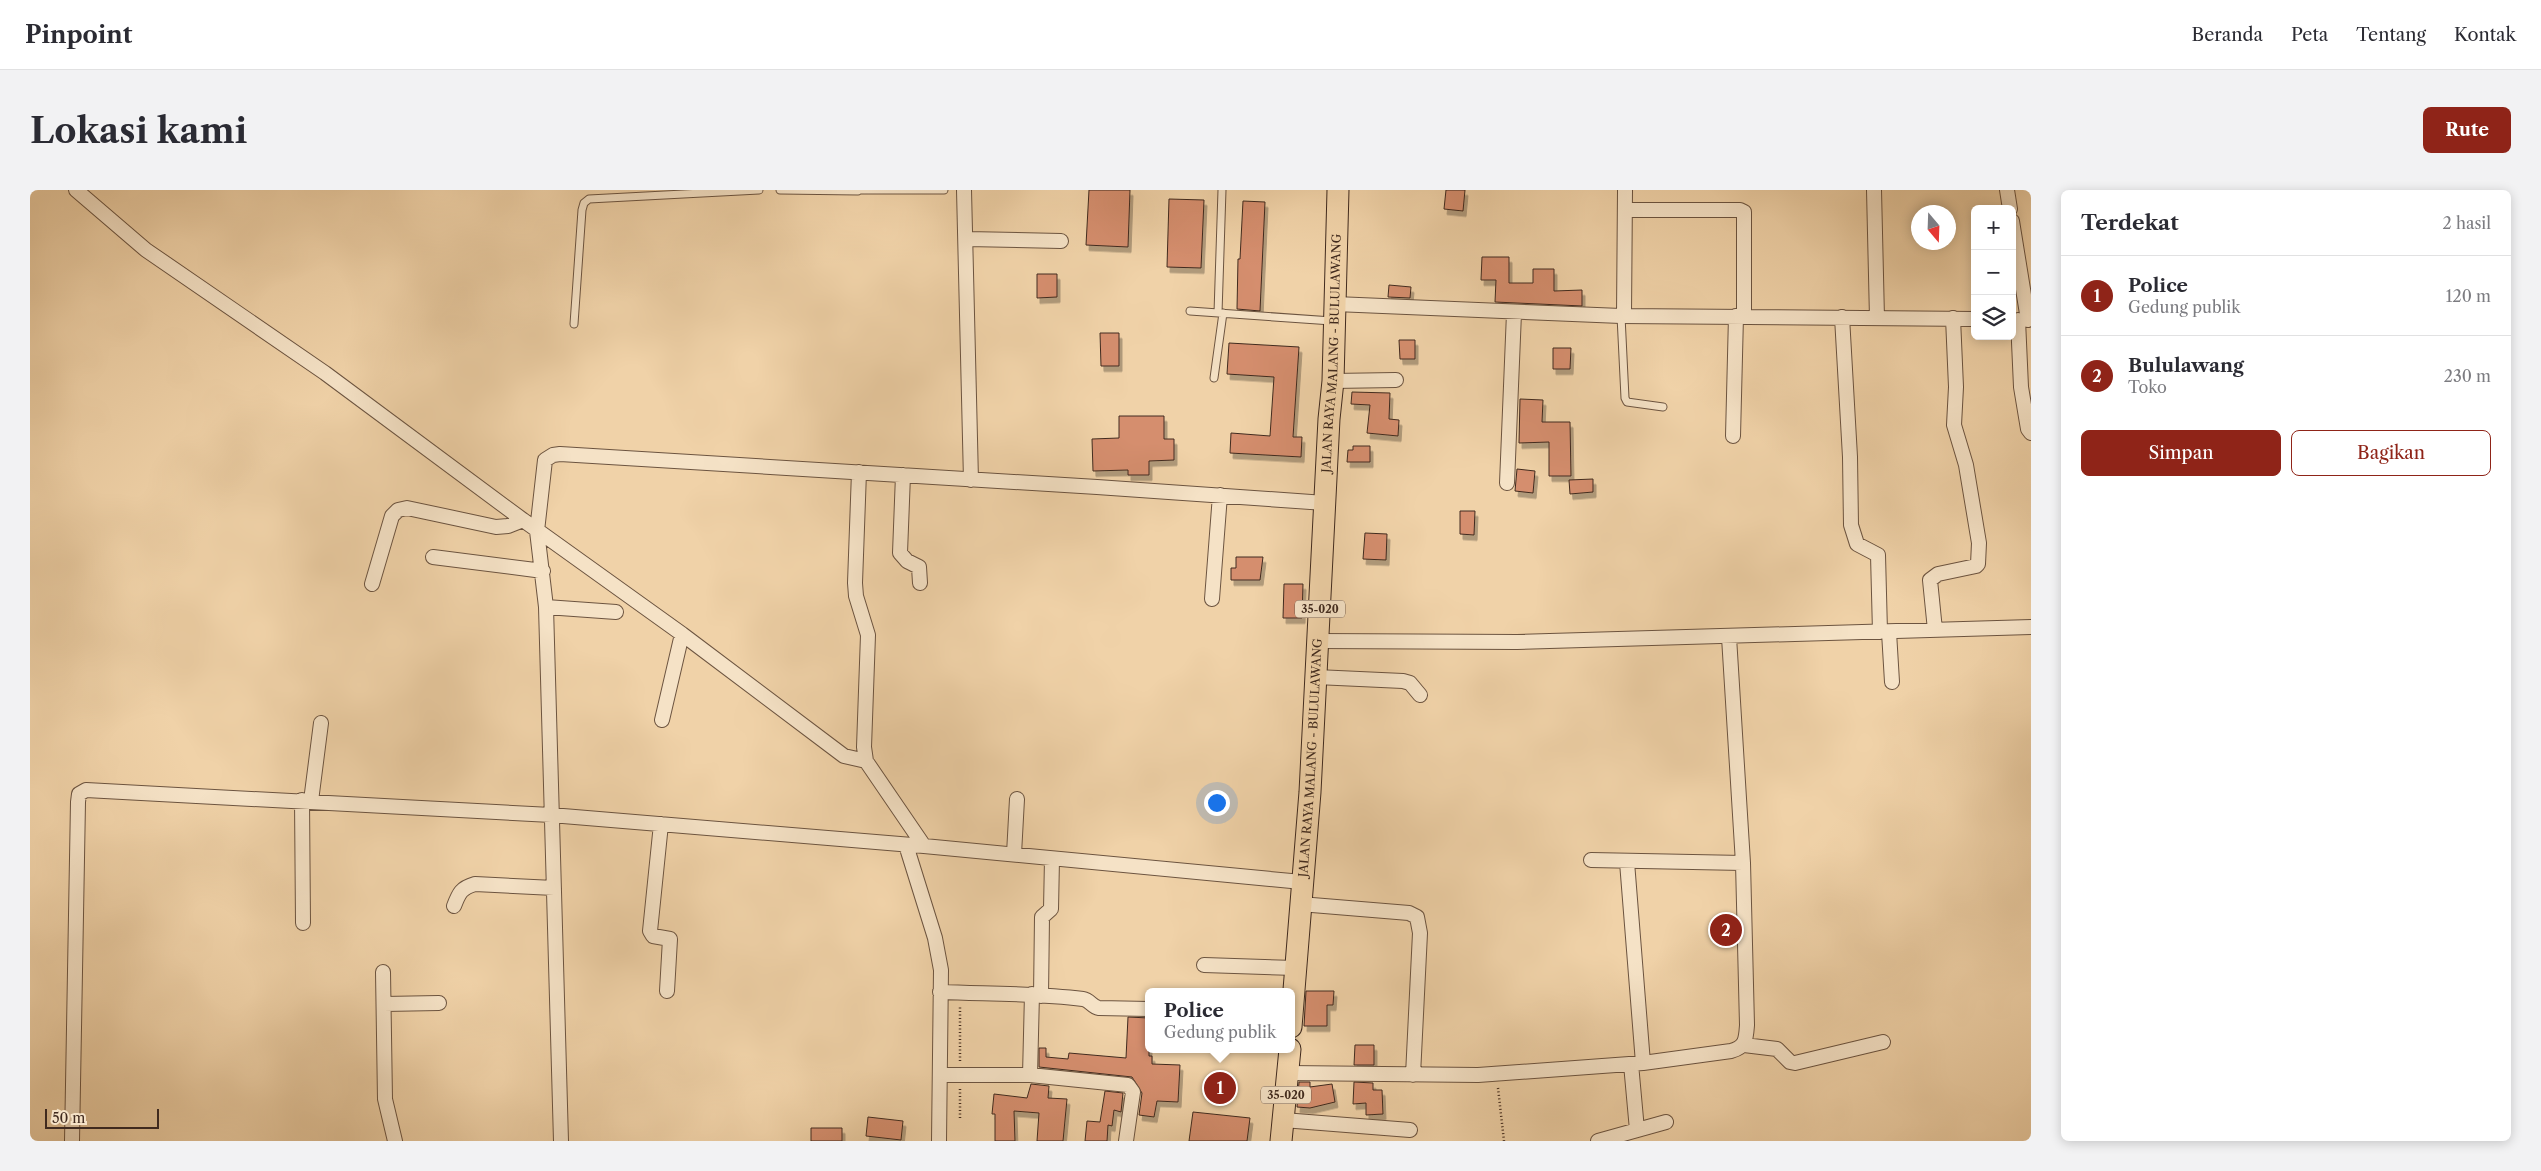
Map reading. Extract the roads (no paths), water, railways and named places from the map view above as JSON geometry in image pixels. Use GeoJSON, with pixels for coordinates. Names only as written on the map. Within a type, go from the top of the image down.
{"type":"FeatureCollection","features":[{"type":"Feature","properties":{"kind":"main road","name":"JALAN RAYA MALANG - BULULAWANG"},"geometry":{"type":"LineString","coordinates":[[1294,988],[1310,792],[1333,381],[1338,190]]}},
{"type":"Feature","properties":{"kind":"main road","name":"35-020"},"geometry":{"type":"LineString","coordinates":[[1282,1131],[1290,1053]]}},
{"type":"Feature","properties":{"kind":"street"},"geometry":{"type":"LineString","coordinates":[[76,190],[146,250],[325,373],[537,532],[682,634],[844,756],[866,761]]}},
{"type":"Feature","properties":{"kind":"street"},"geometry":{"type":"LineString","coordinates":[[964,190],[971,480]]}},
{"type":"Feature","properties":{"kind":"street"},"geometry":{"type":"LineString","coordinates":[[1622,315],[1625,190]]}},
{"type":"Feature","properties":{"kind":"street"},"geometry":{"type":"LineString","coordinates":[[1874,190],[1877,318]]}},
{"type":"Feature","properties":{"kind":"street"},"geometry":{"type":"LineString","coordinates":[[2007,190],[2009,205]]}},
{"type":"Feature","properties":{"kind":"street"},"geometry":{"type":"LineString","coordinates":[[1625,210],[1740,210],[1744,212],[1733,436]]}},
{"type":"Feature","properties":{"kind":"street"},"geometry":{"type":"LineString","coordinates":[[966,239],[1061,241]]}},
{"type":"Feature","properties":{"kind":"street"},"geometry":{"type":"LineString","coordinates":[[2015,250],[2022,320],[2021,387],[2028,429],[2031,433]]}},
{"type":"Feature","properties":{"kind":"street"},"geometry":{"type":"LineString","coordinates":[[1334,312],[1514,312],[1971,319]]}},
{"type":"Feature","properties":{"kind":"street"},"geometry":{"type":"LineString","coordinates":[[1507,483],[1514,312]]}},
{"type":"Feature","properties":{"kind":"street"},"geometry":{"type":"LineString","coordinates":[[1842,317],[1850,457],[1851,524],[1857,544],[1876,552],[1879,558],[1885,632],[1892,682]]}},
{"type":"Feature","properties":{"kind":"street"},"geometry":{"type":"LineString","coordinates":[[1935,630],[1930,580],[1938,574],[1974,568],[1978,564],[1979,555],[1979,543],[1966,465],[1954,425],[1956,387],[1953,318]]}},
{"type":"Feature","properties":{"kind":"street"},"geometry":{"type":"LineString","coordinates":[[1333,381],[1396,380]]}},
{"type":"Feature","properties":{"kind":"street"},"geometry":{"type":"LineString","coordinates":[[561,1141],[546,606],[537,532],[545,460],[552,455],[859,472],[1325,503]]}},
{"type":"Feature","properties":{"kind":"street"},"geometry":{"type":"LineString","coordinates":[[859,472],[855,583],[856,596],[868,635],[864,746],[866,761],[924,846]]}},
{"type":"Feature","properties":{"kind":"street"},"geometry":{"type":"LineString","coordinates":[[903,475],[900,553],[907,561],[919,567],[920,583]]}},
{"type":"Feature","properties":{"kind":"street"},"geometry":{"type":"LineString","coordinates":[[1212,599],[1220,496]]}},
{"type":"Feature","properties":{"kind":"street"},"geometry":{"type":"LineString","coordinates":[[372,584],[392,516],[398,510],[407,508],[496,527],[508,526],[523,520]]}},
{"type":"Feature","properties":{"kind":"street"},"geometry":{"type":"LineString","coordinates":[[432,557],[543,571]]}},
{"type":"Feature","properties":{"kind":"street"},"geometry":{"type":"LineString","coordinates":[[546,606],[616,612]]}},
{"type":"Feature","properties":{"kind":"street"},"geometry":{"type":"LineString","coordinates":[[1318,641],[1517,642],[1729,637],[2031,626]]}},
{"type":"Feature","properties":{"kind":"street"},"geometry":{"type":"LineString","coordinates":[[662,720],[682,634]]}},
{"type":"Feature","properties":{"kind":"street"},"geometry":{"type":"LineString","coordinates":[[1288,1073],[1497,1074],[1637,1064],[1740,1049],[1744,1045],[1747,1025],[1743,863],[1729,637]]}},
{"type":"Feature","properties":{"kind":"street"},"geometry":{"type":"LineString","coordinates":[[1316,677],[1403,681],[1416,688],[1420,696]]}},
{"type":"Feature","properties":{"kind":"street"},"geometry":{"type":"LineString","coordinates":[[302,923],[307,801],[321,723]]}},
{"type":"Feature","properties":{"kind":"street"},"geometry":{"type":"LineString","coordinates":[[72,1141],[79,794],[86,790],[96,789],[551,815],[1014,854],[1302,882]]}},
{"type":"Feature","properties":{"kind":"street"},"geometry":{"type":"LineString","coordinates":[[1014,854],[1017,799]]}},
{"type":"Feature","properties":{"kind":"street"},"geometry":{"type":"LineString","coordinates":[[661,824],[650,931],[653,936],[670,939],[667,991]]}},
{"type":"Feature","properties":{"kind":"street"},"geometry":{"type":"LineString","coordinates":[[906,845],[935,938],[941,970],[939,1141]]}},
{"type":"Feature","properties":{"kind":"street"},"geometry":{"type":"LineString","coordinates":[[1030,1075],[1042,917],[1051,909],[1052,859]]}},
{"type":"Feature","properties":{"kind":"street"},"geometry":{"type":"LineString","coordinates":[[1591,860],[1743,863]]}},
{"type":"Feature","properties":{"kind":"street"},"geometry":{"type":"LineString","coordinates":[[1627,862],[1637,1064],[1638,1130]]}},
{"type":"Feature","properties":{"kind":"street"},"geometry":{"type":"LineString","coordinates":[[454,906],[460,892],[465,887],[475,884],[554,888]]}},
{"type":"Feature","properties":{"kind":"street"},"geometry":{"type":"LineString","coordinates":[[1300,904],[1409,913],[1417,917],[1420,933],[1413,1075]]}},
{"type":"Feature","properties":{"kind":"street"},"geometry":{"type":"LineString","coordinates":[[1204,965],[1295,968]]}},
{"type":"Feature","properties":{"kind":"street"},"geometry":{"type":"LineString","coordinates":[[383,972],[385,1099],[395,1141]]}},
{"type":"Feature","properties":{"kind":"street"},"geometry":{"type":"LineString","coordinates":[[940,992],[1037,995],[1086,999],[1098,1008],[1145,1009]]}},
{"type":"Feature","properties":{"kind":"street"},"geometry":{"type":"LineString","coordinates":[[384,1004],[439,1003]]}},
{"type":"Feature","properties":{"kind":"street"},"geometry":{"type":"LineString","coordinates":[[1744,1045],[1777,1049],[1790,1062],[1795,1062],[1883,1042]]}},
{"type":"Feature","properties":{"kind":"street"},"geometry":{"type":"LineString","coordinates":[[940,1076],[1030,1075],[1131,1086],[1132,1092],[1126,1141]]}},
{"type":"Feature","properties":{"kind":"street"},"geometry":{"type":"LineString","coordinates":[[1598,1141],[1666,1122]]}},
{"type":"Feature","properties":{"kind":"street"},"geometry":{"type":"LineString","coordinates":[[1282,1131],[1410,1130]]}},
{"type":"Feature","properties":{"kind":"lane"},"geometry":{"type":"LineString","coordinates":[[574,324],[584,203],[589,200],[759,190]]}},
{"type":"Feature","properties":{"kind":"lane"},"geometry":{"type":"LineString","coordinates":[[780,190],[944,190]]}},
{"type":"Feature","properties":{"kind":"lane"},"geometry":{"type":"LineString","coordinates":[[1214,378],[1220,313],[1222,190]]}},
{"type":"Feature","properties":{"kind":"lane"},"geometry":{"type":"LineString","coordinates":[[1190,311],[1220,313],[1334,312]]}},
{"type":"Feature","properties":{"kind":"lane"},"geometry":{"type":"LineString","coordinates":[[1622,315],[1625,398],[1627,402],[1663,407]]}},
{"type":"Feature","properties":{"kind":"place","name":"Bululawang"},"geometry":{"type":"Point","coordinates":[1726,930]}},
{"type":"Feature","properties":{"kind":"place","name":"Police"},"geometry":{"type":"Point","coordinates":[1220,1088]}}]}
